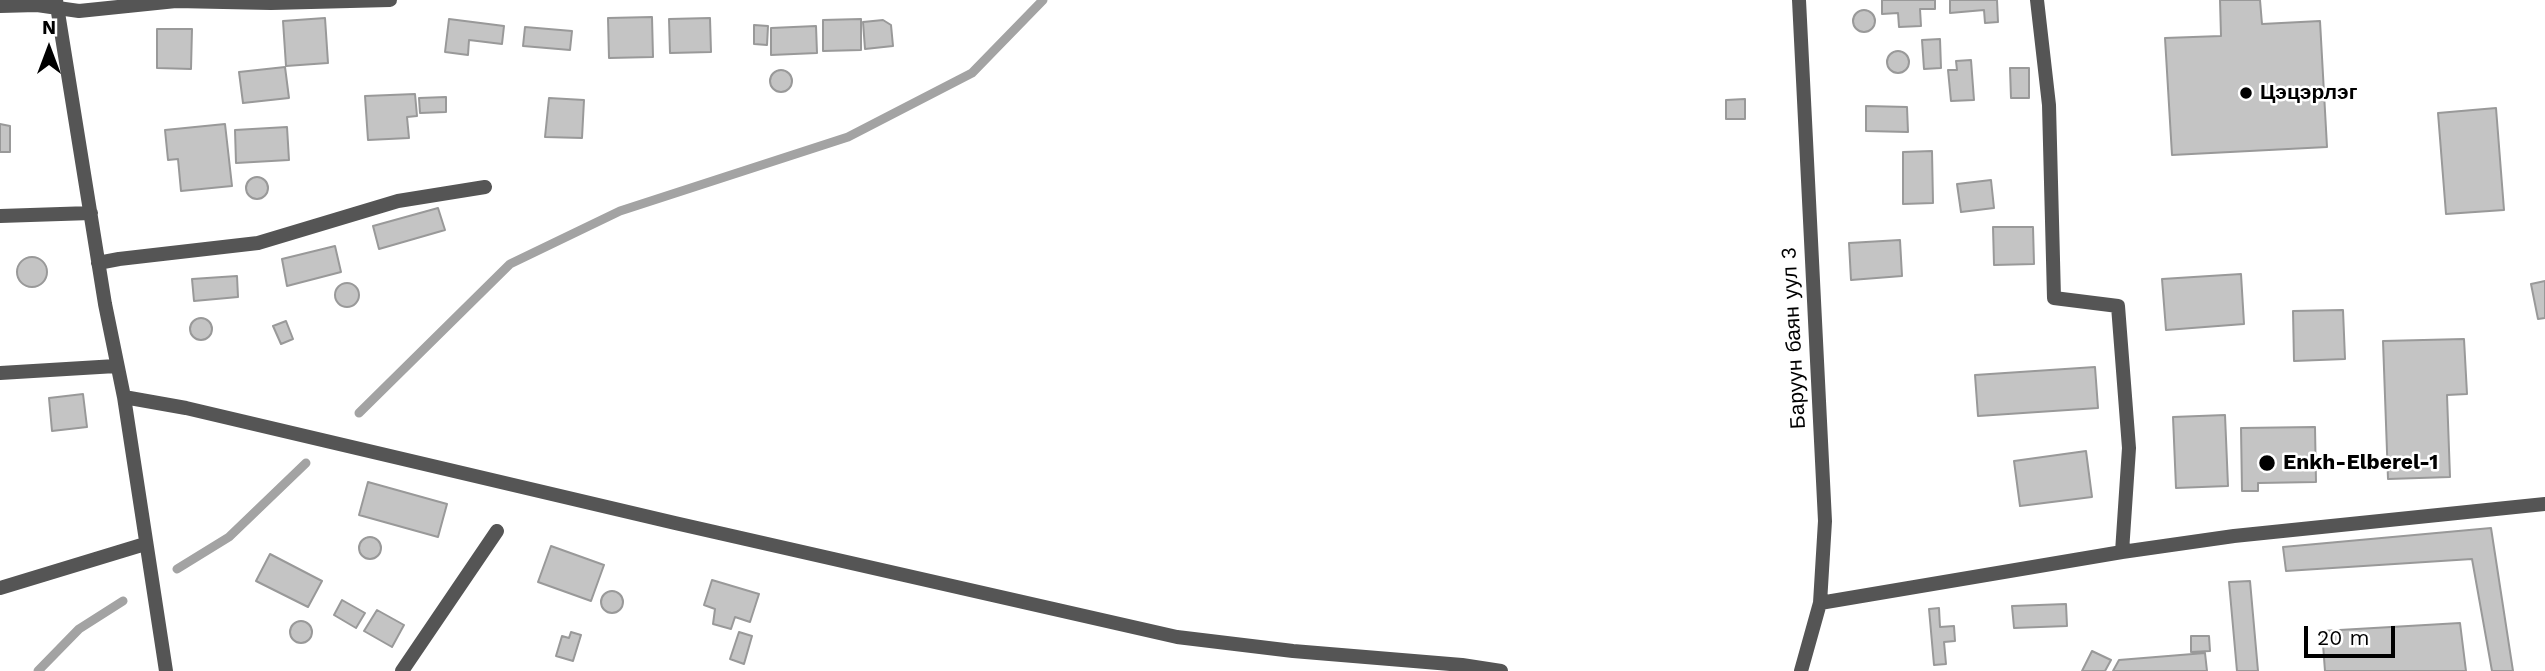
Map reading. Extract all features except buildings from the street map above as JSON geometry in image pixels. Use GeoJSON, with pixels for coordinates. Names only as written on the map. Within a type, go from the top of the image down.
{"type":"FeatureCollection","features":[{"type":"Feature","properties":{"kind":"street"},"geometry":{"type":"LineString","coordinates":[[0,6],[56,3],[79,11],[176,1],[271,3],[390,0]]}},
{"type":"Feature","properties":{"kind":"street","name":"Баруун баян уул 3"},"geometry":{"type":"LineString","coordinates":[[1799,0],[1825,521],[1820,603],[1801,671]]}},
{"type":"Feature","properties":{"kind":"street"},"geometry":{"type":"LineString","coordinates":[[2037,0],[2049,105],[2054,299],[2118,306],[2129,448],[2122,552]]}},
{"type":"Feature","properties":{"kind":"street"},"geometry":{"type":"LineString","coordinates":[[56,3],[98,263],[124,397],[166,671]]}},
{"type":"Feature","properties":{"kind":"street"},"geometry":{"type":"LineString","coordinates":[[98,263],[258,243],[398,201],[485,187]]}},
{"type":"Feature","properties":{"kind":"street"},"geometry":{"type":"LineString","coordinates":[[0,216],[91,213]]}},
{"type":"Feature","properties":{"kind":"street"},"geometry":{"type":"LineString","coordinates":[[0,373],[116,366]]}},
{"type":"Feature","properties":{"kind":"street"},"geometry":{"type":"LineString","coordinates":[[124,397],[186,408],[1177,637],[1501,671]]}},
{"type":"Feature","properties":{"kind":"street"},"geometry":{"type":"LineString","coordinates":[[1820,603],[2234,536],[2545,504]]}},
{"type":"Feature","properties":{"kind":"street"},"geometry":{"type":"LineString","coordinates":[[402,671],[497,531]]}},
{"type":"Feature","properties":{"kind":"street"},"geometry":{"type":"LineString","coordinates":[[0,587],[145,544]]}},
{"type":"Feature","properties":{"kind":"waterway"},"geometry":{"type":"LineString","coordinates":[[359,413],[510,264],[620,211],[848,137],[972,73],[1043,0]]}},
{"type":"Feature","properties":{"kind":"waterway"},"geometry":{"type":"LineString","coordinates":[[177,569],[229,537],[306,463]]}},
{"type":"Feature","properties":{"kind":"waterway"},"geometry":{"type":"LineString","coordinates":[[38,671],[79,629],[123,601]]}},
{"type":"Feature","properties":{"kind":"place","name":"Цэцэрлэг"},"geometry":{"type":"Point","coordinates":[2246,93]}},
{"type":"Feature","properties":{"kind":"place","name":"Enkh-Elberel-1"},"geometry":{"type":"Point","coordinates":[2267,463]}}]}
